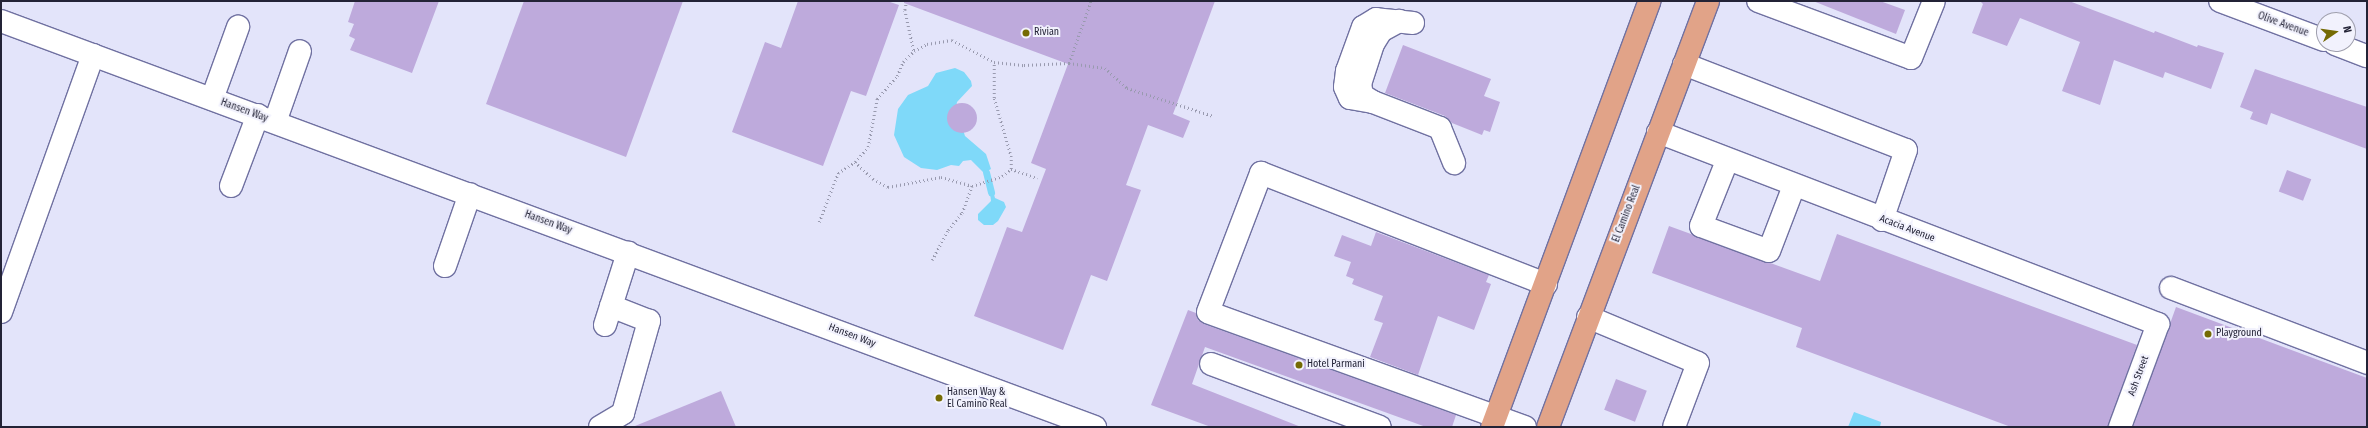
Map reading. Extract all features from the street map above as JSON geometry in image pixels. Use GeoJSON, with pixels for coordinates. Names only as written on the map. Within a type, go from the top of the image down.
{"type":"FeatureCollection","features":[{"type":"Feature","properties":{"kind":"main road"},"geometry":{"type":"LineString","coordinates":[[1494,422],[1650,1]]}},
{"type":"Feature","properties":{"kind":"main road","name":"El Camino Real"},"geometry":{"type":"LineString","coordinates":[[1548,427],[1588,317],[1708,1]]}},
{"type":"Feature","properties":{"kind":"street"},"geometry":{"type":"LineString","coordinates":[[1758,1],[1912,58],[1934,1]]}},
{"type":"Feature","properties":{"kind":"street","name":"Olive Avenue"},"geometry":{"type":"LineString","coordinates":[[2220,1],[2316,37]]}},
{"type":"Feature","properties":{"kind":"street"},"geometry":{"type":"LineString","coordinates":[[1406,22],[1376,19],[1363,26],[1347,71],[1345,86],[1350,98],[1373,102],[1440,128],[1454,163]]}},
{"type":"Feature","properties":{"kind":"street","name":"Hansen Way"},"geometry":{"type":"LineString","coordinates":[[1,21],[1095,427]]}},
{"type":"Feature","properties":{"kind":"street"},"geometry":{"type":"LineString","coordinates":[[212,99],[238,27]]}},
{"type":"Feature","properties":{"kind":"street"},"geometry":{"type":"LineString","coordinates":[[231,186],[267,119],[300,51]]}},
{"type":"Feature","properties":{"kind":"street"},"geometry":{"type":"LineString","coordinates":[[2356,52],[2367,56]]}},
{"type":"Feature","properties":{"kind":"street"},"geometry":{"type":"LineString","coordinates":[[1,312],[93,54]]}},
{"type":"Feature","properties":{"kind":"street"},"geometry":{"type":"LineString","coordinates":[[1684,64],[1906,150],[1882,220]]}},
{"type":"Feature","properties":{"kind":"street","name":"Acacia Avenue"},"geometry":{"type":"LineString","coordinates":[[1658,132],[1727,161],[2158,324]]}},
{"type":"Feature","properties":{"kind":"street"},"geometry":{"type":"LineString","coordinates":[[1727,161],[1701,226],[1769,252],[1794,186]]}},
{"type":"Feature","properties":{"kind":"street"},"geometry":{"type":"LineString","coordinates":[[1525,427],[1494,422],[1208,312],[1261,173],[1546,284]]}},
{"type":"Feature","properties":{"kind":"street"},"geometry":{"type":"LineString","coordinates":[[445,266],[470,194]]}},
{"type":"Feature","properties":{"kind":"street"},"geometry":{"type":"LineString","coordinates":[[600,427],[623,413],[649,321],[608,316],[628,253]]}},
{"type":"Feature","properties":{"kind":"street"},"geometry":{"type":"LineString","coordinates":[[2171,288],[2367,363]]}},
{"type":"Feature","properties":{"kind":"street"},"geometry":{"type":"LineString","coordinates":[[1588,317],[1698,363],[1674,427]]}},
{"type":"Feature","properties":{"kind":"street","name":"Ash Street"},"geometry":{"type":"LineString","coordinates":[[2120,427],[2158,324]]}},
{"type":"Feature","properties":{"kind":"street"},"geometry":{"type":"LineString","coordinates":[[1211,364],[1380,427]]}},
{"type":"Feature","properties":{"kind":"path"},"geometry":{"type":"LineString","coordinates":[[907,1],[905,10],[914,51]]}},
{"type":"Feature","properties":{"kind":"path"},"geometry":{"type":"LineString","coordinates":[[1069,63],[1091,1]]}},
{"type":"Feature","properties":{"kind":"path"},"geometry":{"type":"LineString","coordinates":[[819,222],[838,173],[855,162],[868,147],[877,99],[896,76],[903,62],[914,51],[927,44],[952,40],[994,62],[1024,65],[1069,63],[1105,68],[1127,88],[1213,116]]}},
{"type":"Feature","properties":{"kind":"path"},"geometry":{"type":"LineString","coordinates":[[994,62],[994,98],[1010,157],[1011,169]]}},
{"type":"Feature","properties":{"kind":"path"},"geometry":{"type":"LineString","coordinates":[[855,162],[873,179],[888,187],[941,177],[972,186],[1002,176],[1011,169]]}},
{"type":"Feature","properties":{"kind":"path"},"geometry":{"type":"LineString","coordinates":[[1011,169],[1037,178]]}},
{"type":"Feature","properties":{"kind":"path"},"geometry":{"type":"LineString","coordinates":[[932,260],[948,230],[962,213],[972,186]]}},
{"type":"Feature","properties":{"kind":"water"},"geometry":{"type":"Polygon","coordinates":[[[955,68],[964,72],[971,81],[972,86],[957,102],[956,108],[965,136],[986,154],[991,169],[984,173],[971,160],[963,161],[959,166],[951,165],[937,170],[921,168],[904,157],[894,135],[898,109],[908,95],[928,86],[936,73],[955,68]]]}},
{"type":"Feature","properties":{"kind":"water"},"geometry":{"type":"Polygon","coordinates":[[[993,191],[995,198],[1004,202],[1006,207],[998,221],[993,225],[984,225],[978,220],[978,214],[991,201],[990,193],[993,191]]]}},
{"type":"Feature","properties":{"kind":"water"},"geometry":{"type":"Polygon","coordinates":[[[1854,412],[1881,422],[1880,427],[1848,427],[1854,412]]]}},
{"type":"Feature","properties":{"kind":"building"},"geometry":{"type":"Polygon","coordinates":[[[355,1],[439,1],[412,73],[350,50],[355,39],[349,36],[354,24],[348,22],[355,1]]]}},
{"type":"Feature","properties":{"kind":"building"},"geometry":{"type":"Polygon","coordinates":[[[524,1],[683,1],[626,157],[486,104],[524,1]]]}},
{"type":"Feature","properties":{"kind":"building"},"geometry":{"type":"Polygon","coordinates":[[[798,1],[887,1],[899,5],[866,96],[851,91],[823,166],[732,132],[765,42],[781,48],[798,1]]]}},
{"type":"Feature","properties":{"kind":"building"},"geometry":{"type":"Polygon","coordinates":[[[904,1],[1215,1],[1173,114],[1190,121],[1183,138],[1148,125],[1126,185],[1141,190],[1107,281],[1091,275],[1063,350],[974,316],[1007,227],[1022,232],[1046,169],[1031,163],[1068,64],[904,3],[904,1]]]}},
{"type":"Feature","properties":{"kind":"building"},"geometry":{"type":"Polygon","coordinates":[[[1813,1],[1880,1],[1905,10],[1896,34],[1813,1]]]}},
{"type":"Feature","properties":{"kind":"building"},"geometry":{"type":"Polygon","coordinates":[[[1980,1],[2069,1],[2154,33],[2155,31],[2197,47],[2198,45],[2224,53],[2211,89],[2165,72],[2163,78],[2114,60],[2100,105],[2062,91],[2080,42],[2020,18],[2007,46],[1972,33],[1983,4],[1980,1]]]}},
{"type":"Feature","properties":{"kind":"building"},"geometry":{"type":"Polygon","coordinates":[[[1403,45],[1491,79],[1484,96],[1500,102],[1490,132],[1484,130],[1482,135],[1452,123],[1445,116],[1385,93],[1403,45]]]}},
{"type":"Feature","properties":{"kind":"building"},"geometry":{"type":"Polygon","coordinates":[[[2255,69],[2367,107],[2367,149],[2271,113],[2267,125],[2250,119],[2253,112],[2240,107],[2255,69]]]}},
{"type":"Feature","properties":{"kind":"building"},"geometry":{"type":"Polygon","coordinates":[[[962,103],[968,104],[976,112],[976,124],[968,132],[962,133],[956,132],[948,124],[947,118],[948,112],[956,104],[962,103]]]}},
{"type":"Feature","properties":{"kind":"building"},"geometry":{"type":"Polygon","coordinates":[[[2287,170],[2311,179],[2303,201],[2279,191],[2287,170]]]}},
{"type":"Feature","properties":{"kind":"building"},"geometry":{"type":"Polygon","coordinates":[[[1669,226],[1820,281],[1837,234],[2137,345],[2108,427],[2011,427],[1796,347],[1802,328],[1652,273],[1669,226]]]}},
{"type":"Feature","properties":{"kind":"building"},"geometry":{"type":"Polygon","coordinates":[[[1376,232],[1489,275],[1486,282],[1491,284],[1474,330],[1438,316],[1418,375],[1370,357],[1383,323],[1374,320],[1383,296],[1352,284],[1354,279],[1346,276],[1351,262],[1334,256],[1342,235],[1371,246],[1376,232]]]}},
{"type":"Feature","properties":{"kind":"building"},"geometry":{"type":"Polygon","coordinates":[[[2176,307],[2367,378],[2367,427],[2133,427],[2176,307]]]}},
{"type":"Feature","properties":{"kind":"building","name":"Hotel Parmani"},"geometry":{"type":"Polygon","coordinates":[[[1188,310],[1196,313],[1198,320],[1204,324],[1456,415],[1452,427],[1426,427],[1205,347],[1192,384],[1301,427],[1211,427],[1151,405],[1188,310]]]}},
{"type":"Feature","properties":{"kind":"building"},"geometry":{"type":"Polygon","coordinates":[[[1616,379],[1647,391],[1635,422],[1604,410],[1616,379]]]}},
{"type":"Feature","properties":{"kind":"building"},"geometry":{"type":"Polygon","coordinates":[[[721,391],[736,427],[635,427],[635,426],[721,391]]]}},
{"type":"Feature","properties":{"kind":"waterway"},"geometry":{"type":"LineString","coordinates":[[986,172],[991,192]]}},
{"type":"Feature","properties":{"kind":"place","name":"Rivian"},"geometry":{"type":"Point","coordinates":[1026,33]}},
{"type":"Feature","properties":{"kind":"place","name":"Playground"},"geometry":{"type":"Point","coordinates":[2208,334]}},
{"type":"Feature","properties":{"kind":"place","name":"Hotel Parmani"},"geometry":{"type":"Point","coordinates":[1299,365]}},
{"type":"Feature","properties":{"kind":"place","name":"Hansen Way & El Camino Real"},"geometry":{"type":"Point","coordinates":[939,398]}}]}
